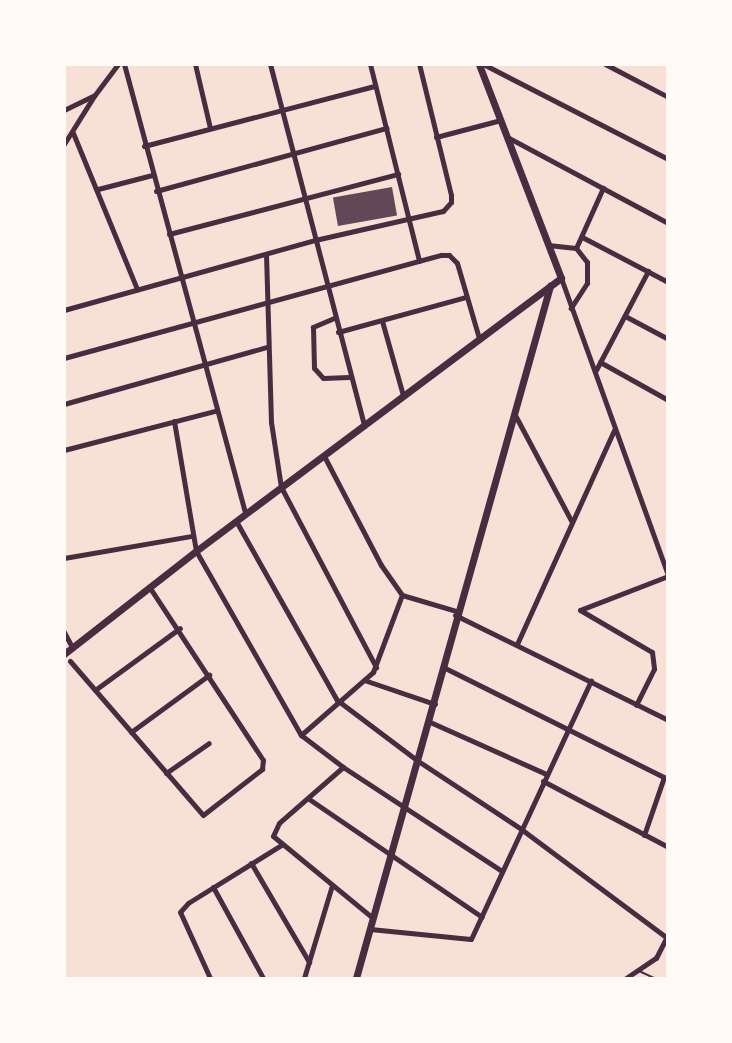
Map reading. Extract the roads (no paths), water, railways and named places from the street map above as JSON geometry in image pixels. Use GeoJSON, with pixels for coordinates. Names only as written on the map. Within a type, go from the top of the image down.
{"type":"FeatureCollection","features":[{"type":"Feature","properties":{"kind":"street"},"geometry":{"type":"LineString","coordinates":[[124,64],[156,191],[205,364],[215,411],[245,513]]}},
{"type":"Feature","properties":{"kind":"street"},"geometry":{"type":"LineString","coordinates":[[195,64],[210,128]]}},
{"type":"Feature","properties":{"kind":"street"},"geometry":{"type":"LineString","coordinates":[[370,64],[419,261]]}},
{"type":"Feature","properties":{"kind":"street"},"geometry":{"type":"LineString","coordinates":[[64,310],[315,240],[443,211],[450,202],[449,182],[419,64]]}},
{"type":"Feature","properties":{"kind":"street"},"geometry":{"type":"LineString","coordinates":[[481,64],[664,557],[668,576],[580,610],[652,652],[654,669],[636,705]]}},
{"type":"Feature","properties":{"kind":"street"},"geometry":{"type":"LineString","coordinates":[[481,64],[668,159]]}},
{"type":"Feature","properties":{"kind":"street"},"geometry":{"type":"LineString","coordinates":[[605,64],[668,97]]}},
{"type":"Feature","properties":{"kind":"street"},"geometry":{"type":"LineString","coordinates":[[618,71],[621,64]]}},
{"type":"Feature","properties":{"kind":"street"},"geometry":{"type":"LineString","coordinates":[[64,144],[93,96],[118,65]]}},
{"type":"Feature","properties":{"kind":"street"},"geometry":{"type":"LineString","coordinates":[[271,65],[291,154],[364,426]]}},
{"type":"Feature","properties":{"kind":"street"},"geometry":{"type":"LineString","coordinates":[[144,146],[375,86]]}},
{"type":"Feature","properties":{"kind":"street"},"geometry":{"type":"LineString","coordinates":[[64,110],[93,96]]}},
{"type":"Feature","properties":{"kind":"street"},"geometry":{"type":"LineString","coordinates":[[436,137],[501,120]]}},
{"type":"Feature","properties":{"kind":"street"},"geometry":{"type":"LineString","coordinates":[[156,191],[387,128]]}},
{"type":"Feature","properties":{"kind":"street"},"geometry":{"type":"LineString","coordinates":[[72,133],[98,189],[137,289]]}},
{"type":"Feature","properties":{"kind":"street"},"geometry":{"type":"LineString","coordinates":[[507,137],[668,223]]}},
{"type":"Feature","properties":{"kind":"street"},"geometry":{"type":"LineString","coordinates":[[169,234],[398,174]]}},
{"type":"Feature","properties":{"kind":"street"},"geometry":{"type":"LineString","coordinates":[[98,189],[152,175]]}},
{"type":"Feature","properties":{"kind":"street"},"geometry":{"type":"LineString","coordinates":[[576,248],[603,188]]}},
{"type":"Feature","properties":{"kind":"street"},"geometry":{"type":"LineString","coordinates":[[582,237],[668,282]]}},
{"type":"Feature","properties":{"kind":"street"},"geometry":{"type":"LineString","coordinates":[[548,245],[576,248],[587,262],[587,283],[571,308]]}},
{"type":"Feature","properties":{"kind":"street"},"geometry":{"type":"LineString","coordinates":[[267,254],[267,347],[273,446],[280,487],[376,667]]}},
{"type":"Feature","properties":{"kind":"street"},"geometry":{"type":"LineString","coordinates":[[64,358],[441,255],[454,258],[479,338]]}},
{"type":"Feature","properties":{"kind":"street"},"geometry":{"type":"LineString","coordinates":[[596,370],[648,271]]}},
{"type":"Feature","properties":{"kind":"street"},"geometry":{"type":"LineString","coordinates":[[64,632],[67,650],[245,513],[561,278]]}},
{"type":"Feature","properties":{"kind":"street"},"geometry":{"type":"LineString","coordinates":[[356,978],[435,704],[456,613],[516,415],[550,286]]}},
{"type":"Feature","properties":{"kind":"street"},"geometry":{"type":"LineString","coordinates":[[338,332],[466,297]]}},
{"type":"Feature","properties":{"kind":"street"},"geometry":{"type":"LineString","coordinates":[[625,316],[668,339]]}},
{"type":"Feature","properties":{"kind":"street"},"geometry":{"type":"LineString","coordinates":[[334,318],[313,327],[314,368],[319,377],[349,377]]}},
{"type":"Feature","properties":{"kind":"street"},"geometry":{"type":"LineString","coordinates":[[382,321],[403,395]]}},
{"type":"Feature","properties":{"kind":"street"},"geometry":{"type":"LineString","coordinates":[[64,404],[267,347]]}},
{"type":"Feature","properties":{"kind":"street"},"geometry":{"type":"LineString","coordinates":[[600,362],[668,400]]}},
{"type":"Feature","properties":{"kind":"street"},"geometry":{"type":"LineString","coordinates":[[64,450],[215,411]]}},
{"type":"Feature","properties":{"kind":"street"},"geometry":{"type":"LineString","coordinates":[[516,415],[572,522]]}},
{"type":"Feature","properties":{"kind":"street"},"geometry":{"type":"LineString","coordinates":[[174,421],[196,551],[301,735],[343,767],[502,871]]}},
{"type":"Feature","properties":{"kind":"street"},"geometry":{"type":"LineString","coordinates":[[517,644],[615,429]]}},
{"type":"Feature","properties":{"kind":"street"},"geometry":{"type":"LineString","coordinates":[[324,456],[381,565],[402,595],[456,613],[668,720]]}},
{"type":"Feature","properties":{"kind":"street"},"geometry":{"type":"LineString","coordinates":[[236,521],[337,700],[418,761],[521,829],[667,937],[656,958],[626,978]]}},
{"type":"Feature","properties":{"kind":"street"},"geometry":{"type":"LineString","coordinates":[[64,558],[192,536]]}},
{"type":"Feature","properties":{"kind":"street"},"geometry":{"type":"LineString","coordinates":[[70,661],[205,815],[264,764],[180,628],[150,588]]}},
{"type":"Feature","properties":{"kind":"street"},"geometry":{"type":"LineString","coordinates":[[301,735],[376,667],[402,595]]}},
{"type":"Feature","properties":{"kind":"street"},"geometry":{"type":"LineString","coordinates":[[95,690],[180,628]]}},
{"type":"Feature","properties":{"kind":"street"},"geometry":{"type":"LineString","coordinates":[[443,667],[666,778],[644,835]]}},
{"type":"Feature","properties":{"kind":"street"},"geometry":{"type":"LineString","coordinates":[[131,732],[209,675]]}},
{"type":"Feature","properties":{"kind":"street"},"geometry":{"type":"LineString","coordinates":[[364,680],[435,704]]}},
{"type":"Feature","properties":{"kind":"street"},"geometry":{"type":"LineString","coordinates":[[370,929],[468,940],[482,917],[546,774],[591,681]]}},
{"type":"Feature","properties":{"kind":"street"},"geometry":{"type":"LineString","coordinates":[[430,722],[546,774]]}},
{"type":"Feature","properties":{"kind":"street"},"geometry":{"type":"LineString","coordinates":[[166,773],[209,743]]}},
{"type":"Feature","properties":{"kind":"street"},"geometry":{"type":"LineString","coordinates":[[343,767],[275,827],[273,836],[281,845],[374,918]]}},
{"type":"Feature","properties":{"kind":"street"},"geometry":{"type":"LineString","coordinates":[[543,781],[668,847]]}},
{"type":"Feature","properties":{"kind":"street"},"geometry":{"type":"LineString","coordinates":[[309,799],[482,917]]}},
{"type":"Feature","properties":{"kind":"street"},"geometry":{"type":"LineString","coordinates":[[210,978],[180,912],[213,887],[281,845]]}},
{"type":"Feature","properties":{"kind":"street"},"geometry":{"type":"LineString","coordinates":[[251,863],[309,962]]}},
{"type":"Feature","properties":{"kind":"street"},"geometry":{"type":"LineString","coordinates":[[304,978],[332,885]]}},
{"type":"Feature","properties":{"kind":"street"},"geometry":{"type":"LineString","coordinates":[[213,887],[263,978]]}},
{"type":"Feature","properties":{"kind":"lane"},"geometry":{"type":"LineString","coordinates":[[639,971],[654,978]]}}]}
